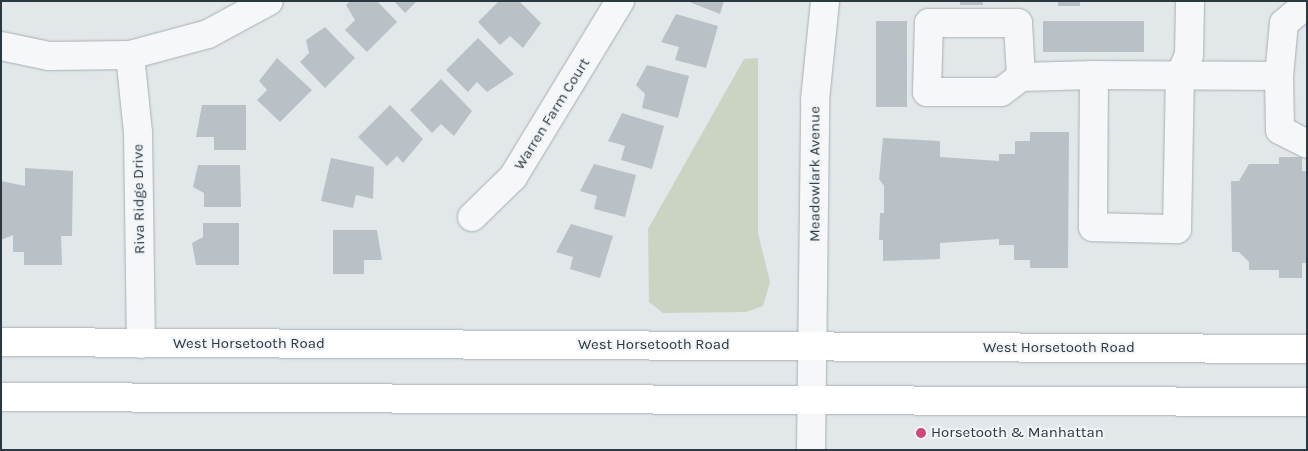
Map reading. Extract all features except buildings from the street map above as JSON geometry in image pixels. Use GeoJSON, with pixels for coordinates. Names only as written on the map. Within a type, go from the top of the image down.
{"type":"FeatureCollection","features":[{"type":"Feature","properties":{"kind":"main road","name":"West Horsetooth Road"},"geometry":{"type":"LineString","coordinates":[[1,342],[1307,349]]}},
{"type":"Feature","properties":{"kind":"main road"},"geometry":{"type":"LineString","coordinates":[[1,397],[1307,402]]}},
{"type":"Feature","properties":{"kind":"street"},"geometry":{"type":"LineString","coordinates":[[1,46],[49,56],[130,55],[208,34],[269,1]]}},
{"type":"Feature","properties":{"kind":"street","name":"Warren Farm Court"},"geometry":{"type":"LineString","coordinates":[[472,218],[513,177],[620,1]]}},
{"type":"Feature","properties":{"kind":"street","name":"Meadowlark Avenue"},"geometry":{"type":"LineString","coordinates":[[811,450],[815,100],[825,1]]}},
{"type":"Feature","properties":{"kind":"street"},"geometry":{"type":"LineString","coordinates":[[1094,75],[1093,226],[1177,228],[1180,76],[1189,55],[1190,1]]}},
{"type":"Feature","properties":{"kind":"street"},"geometry":{"type":"LineString","coordinates":[[1307,4],[1284,22],[1279,76],[1280,130],[1307,144]]}},
{"type":"Feature","properties":{"kind":"street","name":"Riva Ridge Drive"},"geometry":{"type":"LineString","coordinates":[[130,55],[138,132],[141,344]]}},
{"type":"Feature","properties":{"kind":"street"},"geometry":{"type":"LineString","coordinates":[[1021,77],[1094,75],[1279,76]]}},
{"type":"Feature","properties":{"kind":"green space"},"geometry":{"type":"Polygon","coordinates":[[[758,58],[758,233],[770,282],[763,306],[746,312],[663,313],[649,302],[648,229],[744,59],[758,58]]]}},
{"type":"Feature","properties":{"kind":"place","name":"Horsetooth & Manhattan"},"geometry":{"type":"Point","coordinates":[921,433]}}]}
